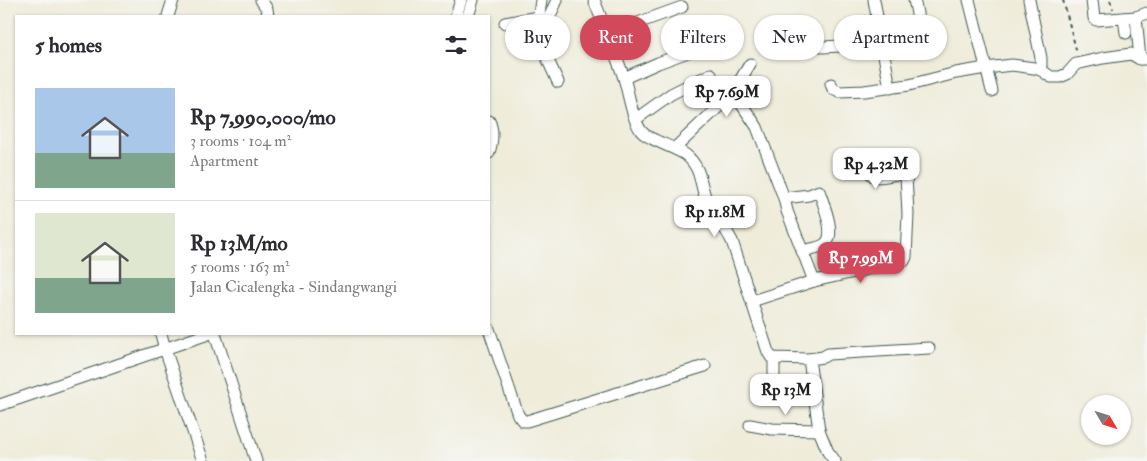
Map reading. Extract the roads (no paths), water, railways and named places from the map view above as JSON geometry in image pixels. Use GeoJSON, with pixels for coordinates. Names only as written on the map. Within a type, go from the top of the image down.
{"type":"FeatureCollection","features":[{"type":"Feature","properties":{"kind":"street"},"geometry":{"type":"LineString","coordinates":[[168,15],[173,0]]}},
{"type":"Feature","properties":{"kind":"street"},"geometry":{"type":"LineString","coordinates":[[261,0],[267,9],[268,15]]}},
{"type":"Feature","properties":{"kind":"street"},"geometry":{"type":"LineString","coordinates":[[456,15],[461,0]]}},
{"type":"Feature","properties":{"kind":"street"},"geometry":{"type":"LineString","coordinates":[[468,15],[473,0]]}},
{"type":"Feature","properties":{"kind":"street"},"geometry":{"type":"LineString","coordinates":[[538,15],[541,0]]}},
{"type":"Feature","properties":{"kind":"street"},"geometry":{"type":"LineString","coordinates":[[550,15],[557,0]]}},
{"type":"Feature","properties":{"kind":"street"},"geometry":{"type":"LineString","coordinates":[[594,0],[600,15]]}},
{"type":"Feature","properties":{"kind":"street"},"geometry":{"type":"LineString","coordinates":[[874,0],[877,15]]}},
{"type":"Feature","properties":{"kind":"street"},"geometry":{"type":"LineString","coordinates":[[914,0],[917,15]]}},
{"type":"Feature","properties":{"kind":"street"},"geometry":{"type":"LineString","coordinates":[[971,0],[992,91]]}},
{"type":"Feature","properties":{"kind":"street"},"geometry":{"type":"LineString","coordinates":[[1029,0],[1042,58],[1041,70]]}},
{"type":"Feature","properties":{"kind":"street"},"geometry":{"type":"LineString","coordinates":[[1092,0],[1094,18],[1096,20],[1136,16]]}},
{"type":"Feature","properties":{"kind":"street"},"geometry":{"type":"LineString","coordinates":[[651,18],[682,7]]}},
{"type":"Feature","properties":{"kind":"street"},"geometry":{"type":"LineString","coordinates":[[1136,16],[1144,59]]}},
{"type":"Feature","properties":{"kind":"street"},"geometry":{"type":"LineString","coordinates":[[1126,33],[1136,16]]}},
{"type":"Feature","properties":{"kind":"street"},"geometry":{"type":"LineString","coordinates":[[831,84],[839,92],[864,91],[909,85],[956,73],[1012,66],[1034,68],[1041,70],[1051,77],[1060,77],[1067,74],[1074,66],[1080,63],[1103,58],[1131,54],[1144,59]]}},
{"type":"Feature","properties":{"kind":"street"},"geometry":{"type":"LineString","coordinates":[[548,60],[558,82]]}},
{"type":"Feature","properties":{"kind":"street"},"geometry":{"type":"LineString","coordinates":[[617,60],[636,120],[644,134],[686,155],[697,169],[701,177],[707,204],[732,241],[771,357],[809,359],[823,357],[828,354],[929,348]]}},
{"type":"Feature","properties":{"kind":"street"},"geometry":{"type":"LineString","coordinates":[[624,78],[666,60]]}},
{"type":"Feature","properties":{"kind":"street"},"geometry":{"type":"LineString","coordinates":[[885,60],[890,88]]}},
{"type":"Feature","properties":{"kind":"street"},"geometry":{"type":"LineString","coordinates":[[675,148],[731,95],[750,64]]}},
{"type":"Feature","properties":{"kind":"street"},"geometry":{"type":"LineString","coordinates":[[636,120],[671,94],[711,74]]}},
{"type":"Feature","properties":{"kind":"street"},"geometry":{"type":"LineString","coordinates":[[731,95],[740,102],[757,127],[814,281]]}},
{"type":"Feature","properties":{"kind":"street"},"geometry":{"type":"LineString","coordinates":[[490,124],[492,138],[490,148]]}},
{"type":"Feature","properties":{"kind":"street"},"geometry":{"type":"LineString","coordinates":[[752,302],[814,281],[903,262],[905,259],[908,214],[906,175],[901,173],[877,177],[872,175],[868,168]]}},
{"type":"Feature","properties":{"kind":"street"},"geometry":{"type":"LineString","coordinates":[[784,198],[809,195],[819,191],[825,207],[830,239],[824,245],[802,251]]}},
{"type":"Feature","properties":{"kind":"street"},"geometry":{"type":"LineString","coordinates":[[490,332],[518,415],[523,421],[705,366]]}},
{"type":"Feature","properties":{"kind":"street"},"geometry":{"type":"LineString","coordinates":[[161,335],[203,461]]}},
{"type":"Feature","properties":{"kind":"street"},"geometry":{"type":"LineString","coordinates":[[0,405],[205,335]]}},
{"type":"Feature","properties":{"kind":"street"},"geometry":{"type":"LineString","coordinates":[[215,335],[256,461]]}},
{"type":"Feature","properties":{"kind":"street"},"geometry":{"type":"LineString","coordinates":[[774,358],[774,386],[777,396]]}},
{"type":"Feature","properties":{"kind":"street"},"geometry":{"type":"LineString","coordinates":[[809,359],[819,430],[828,452],[835,461]]}},
{"type":"Feature","properties":{"kind":"street"},"geometry":{"type":"LineString","coordinates":[[750,425],[772,429],[819,430]]}}]}
